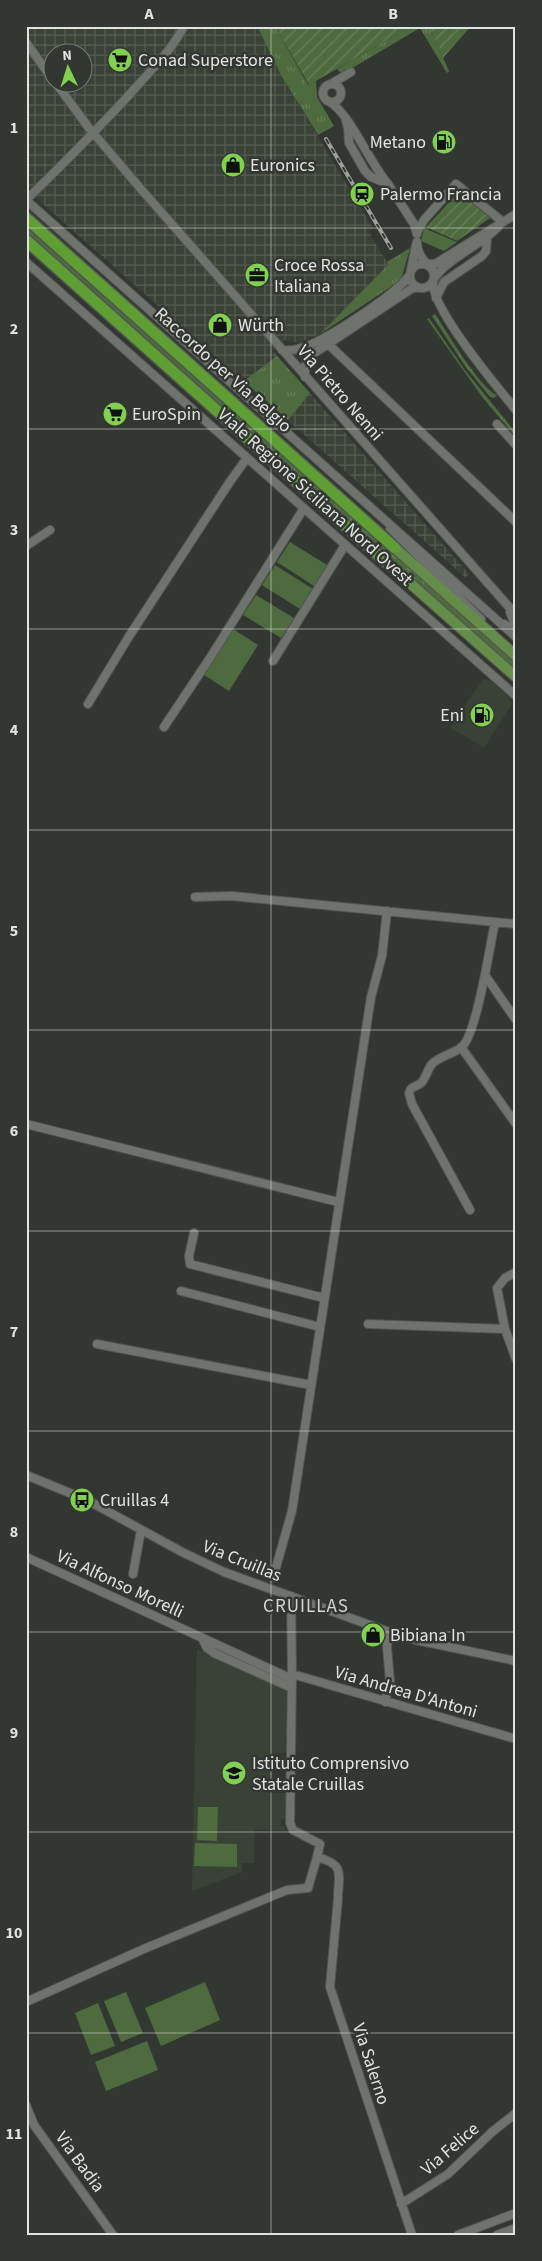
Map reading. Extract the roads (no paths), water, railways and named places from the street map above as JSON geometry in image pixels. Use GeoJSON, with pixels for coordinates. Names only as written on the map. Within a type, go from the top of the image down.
{"type":"FeatureCollection","features":[{"type":"Feature","properties":{"kind":"highway","name":"Raccordo per Via Belgio"},"geometry":{"type":"LineString","coordinates":[[26,218],[395,548]]}},
{"type":"Feature","properties":{"kind":"highway","name":"Raccordo per Via Belgio"},"geometry":{"type":"LineString","coordinates":[[26,240],[385,561]]}},
{"type":"Feature","properties":{"kind":"main road","name":"Viale Regione Siciliana Nord Ovest"},"geometry":{"type":"LineString","coordinates":[[395,548],[512,653]]}},
{"type":"Feature","properties":{"kind":"main road","name":"Viale Regione Siciliana Nord Ovest"},"geometry":{"type":"LineString","coordinates":[[385,561],[516,677]]}},
{"type":"Feature","properties":{"kind":"street"},"geometry":{"type":"LineString","coordinates":[[26,200],[94,134],[164,56],[178,38],[184,26]]}},
{"type":"Feature","properties":{"kind":"street"},"geometry":{"type":"LineString","coordinates":[[26,42],[42,65]]}},
{"type":"Feature","properties":{"kind":"street"},"geometry":{"type":"LineString","coordinates":[[343,114],[324,97],[323,91],[326,86],[334,85],[351,72]]}},
{"type":"Feature","properties":{"kind":"street"},"geometry":{"type":"LineString","coordinates":[[334,85],[340,96],[348,128],[349,144],[365,171],[371,177],[388,184],[396,193],[417,232]]}},
{"type":"Feature","properties":{"kind":"street","name":"Via Pietro Nenni"},"geometry":{"type":"LineString","coordinates":[[62,92],[94,134],[516,615]]}},
{"type":"Feature","properties":{"kind":"street"},"geometry":{"type":"LineString","coordinates":[[328,101],[334,102],[340,96]]}},
{"type":"Feature","properties":{"kind":"street"},"geometry":{"type":"LineString","coordinates":[[418,287],[413,284],[410,273],[417,232],[424,220],[456,184],[502,222]]}},
{"type":"Feature","properties":{"kind":"street","name":"Viale Regione Siciliana Nord Ovest"},"geometry":{"type":"LineString","coordinates":[[26,200],[516,637]]}},
{"type":"Feature","properties":{"kind":"street"},"geometry":{"type":"LineString","coordinates":[[293,363],[295,355],[304,348],[330,335],[389,294],[417,264],[438,262],[482,233],[516,214]]}},
{"type":"Feature","properties":{"kind":"street"},"geometry":{"type":"LineString","coordinates":[[293,363],[310,356],[411,289],[428,286],[443,269],[487,239],[502,222]]}},
{"type":"Feature","properties":{"kind":"street"},"geometry":{"type":"LineString","coordinates":[[436,298],[444,282],[482,256],[486,251],[487,239]]}},
{"type":"Feature","properties":{"kind":"street"},"geometry":{"type":"LineString","coordinates":[[416,242],[418,252],[433,270],[436,298],[469,350],[514,404]]}},
{"type":"Feature","properties":{"kind":"street","name":"Viale Regione Siciliana Nord Ovest"},"geometry":{"type":"LineString","coordinates":[[26,262],[516,696]]}},
{"type":"Feature","properties":{"kind":"street"},"geometry":{"type":"LineString","coordinates":[[328,344],[516,522]]}},
{"type":"Feature","properties":{"kind":"street"},"geometry":{"type":"LineString","coordinates":[[282,350],[304,348]]}},
{"type":"Feature","properties":{"kind":"street"},"geometry":{"type":"LineString","coordinates":[[306,377],[305,366],[310,356]]}},
{"type":"Feature","properties":{"kind":"street"},"geometry":{"type":"LineString","coordinates":[[498,424],[516,445]]}},
{"type":"Feature","properties":{"kind":"street"},"geometry":{"type":"LineString","coordinates":[[88,704],[128,638],[228,483],[247,458]]}},
{"type":"Feature","properties":{"kind":"street"},"geometry":{"type":"LineString","coordinates":[[164,728],[304,508]]}},
{"type":"Feature","properties":{"kind":"street"},"geometry":{"type":"LineString","coordinates":[[376,512],[393,533],[468,605],[512,653]]}},
{"type":"Feature","properties":{"kind":"street"},"geometry":{"type":"LineString","coordinates":[[26,546],[50,530]]}},
{"type":"Feature","properties":{"kind":"street"},"geometry":{"type":"LineString","coordinates":[[273,661],[345,546]]}},
{"type":"Feature","properties":{"kind":"street","name":"Via Pietro Nenni"},"geometry":{"type":"LineString","coordinates":[[496,618],[508,627],[514,625],[514,619],[505,604]]}},
{"type":"Feature","properties":{"kind":"street"},"geometry":{"type":"LineString","coordinates":[[195,897],[232,896],[516,924]]}},
{"type":"Feature","properties":{"kind":"street"},"geometry":{"type":"LineString","coordinates":[[273,1578],[292,1511],[370,997],[382,956],[387,911]]}},
{"type":"Feature","properties":{"kind":"street"},"geometry":{"type":"LineString","coordinates":[[470,1210],[412,1104],[408,1093],[412,1087],[422,1082],[432,1065],[461,1047],[472,1027],[485,975],[495,922]]}},
{"type":"Feature","properties":{"kind":"street"},"geometry":{"type":"LineString","coordinates":[[485,975],[516,1020]]}},
{"type":"Feature","properties":{"kind":"street"},"geometry":{"type":"LineString","coordinates":[[461,1047],[516,1124]]}},
{"type":"Feature","properties":{"kind":"street"},"geometry":{"type":"LineString","coordinates":[[26,1124],[338,1202]]}},
{"type":"Feature","properties":{"kind":"street"},"geometry":{"type":"LineString","coordinates":[[194,1233],[189,1256],[190,1264],[324,1298]]}},
{"type":"Feature","properties":{"kind":"street"},"geometry":{"type":"LineString","coordinates":[[516,1272],[505,1278],[497,1288],[505,1329],[516,1359]]}},
{"type":"Feature","properties":{"kind":"street"},"geometry":{"type":"LineString","coordinates":[[181,1291],[320,1327]]}},
{"type":"Feature","properties":{"kind":"street"},"geometry":{"type":"LineString","coordinates":[[368,1324],[505,1329]]}},
{"type":"Feature","properties":{"kind":"street"},"geometry":{"type":"LineString","coordinates":[[97,1344],[211,1368],[311,1385]]}},
{"type":"Feature","properties":{"kind":"street","name":"Via Cruillas"},"geometry":{"type":"LineString","coordinates":[[26,1475],[88,1500],[224,1572],[389,1632],[416,1640],[516,1661]]}},
{"type":"Feature","properties":{"kind":"street"},"geometry":{"type":"LineString","coordinates":[[133,1574],[142,1530]]}},
{"type":"Feature","properties":{"kind":"street","name":"Via Alfonso Morelli"},"geometry":{"type":"LineString","coordinates":[[26,1557],[292,1680]]}},
{"type":"Feature","properties":{"kind":"street"},"geometry":{"type":"LineString","coordinates":[[26,2002],[146,1948],[279,1893],[287,1890],[308,1888],[320,1844],[293,1830],[290,1823],[292,1596]]}},
{"type":"Feature","properties":{"kind":"street"},"geometry":{"type":"LineString","coordinates":[[385,1702],[390,1680],[387,1647],[389,1632]]}},
{"type":"Feature","properties":{"kind":"street","name":"Via Andrea D'Antoni"},"geometry":{"type":"LineString","coordinates":[[292,1680],[385,1702],[516,1739]]}},
{"type":"Feature","properties":{"kind":"street","name":"Via Salerno"},"geometry":{"type":"LineString","coordinates":[[317,1857],[333,1861],[337,1866],[339,1879],[330,1987],[412,2235]]}},
{"type":"Feature","properties":{"kind":"street","name":"Via Badia"},"geometry":{"type":"LineString","coordinates":[[26,2105],[30,2125],[113,2235]]}},
{"type":"Feature","properties":{"kind":"street","name":"Via Felice"},"geometry":{"type":"LineString","coordinates":[[401,2204],[448,2174],[492,2132],[516,2113]]}},
{"type":"Feature","properties":{"kind":"street"},"geometry":{"type":"LineString","coordinates":[[458,2235],[516,2213]]}},
{"type":"Feature","properties":{"kind":"street"},"geometry":{"type":"LineString","coordinates":[[496,2235],[516,2228]]}},
{"type":"Feature","properties":{"kind":"railway"},"geometry":{"type":"LineString","coordinates":[[326,139],[391,248]]}},
{"type":"Feature","properties":{"kind":"place","name":"Conad Superstore"},"geometry":{"type":"Point","coordinates":[120,60]}},
{"type":"Feature","properties":{"kind":"place","name":"Metano"},"geometry":{"type":"Point","coordinates":[444,142]}},
{"type":"Feature","properties":{"kind":"place","name":"Euronics"},"geometry":{"type":"Point","coordinates":[233,165]}},
{"type":"Feature","properties":{"kind":"place","name":"Palermo Francia"},"geometry":{"type":"Point","coordinates":[362,194]}},
{"type":"Feature","properties":{"kind":"place","name":"Croce Rossa Italiana"},"geometry":{"type":"Point","coordinates":[257,275]}},
{"type":"Feature","properties":{"kind":"place","name":"Würth"},"geometry":{"type":"Point","coordinates":[220,325]}},
{"type":"Feature","properties":{"kind":"place","name":"EuroSpin"},"geometry":{"type":"Point","coordinates":[115,414]}},
{"type":"Feature","properties":{"kind":"place","name":"Eni"},"geometry":{"type":"Point","coordinates":[482,715]}},
{"type":"Feature","properties":{"kind":"place","name":"Cruillas 4"},"geometry":{"type":"Point","coordinates":[82,1500]}},
{"type":"Feature","properties":{"kind":"place","name":"Bibiana In"},"geometry":{"type":"Point","coordinates":[373,1635]}},
{"type":"Feature","properties":{"kind":"place","name":"Istituto Comprensivo Statale Cruillas"},"geometry":{"type":"Point","coordinates":[234,1773]}},
{"type":"Feature","properties":{"kind":"district","name":"CRUILLAS"},"geometry":{"type":"Point","coordinates":[306,1606]}}]}
